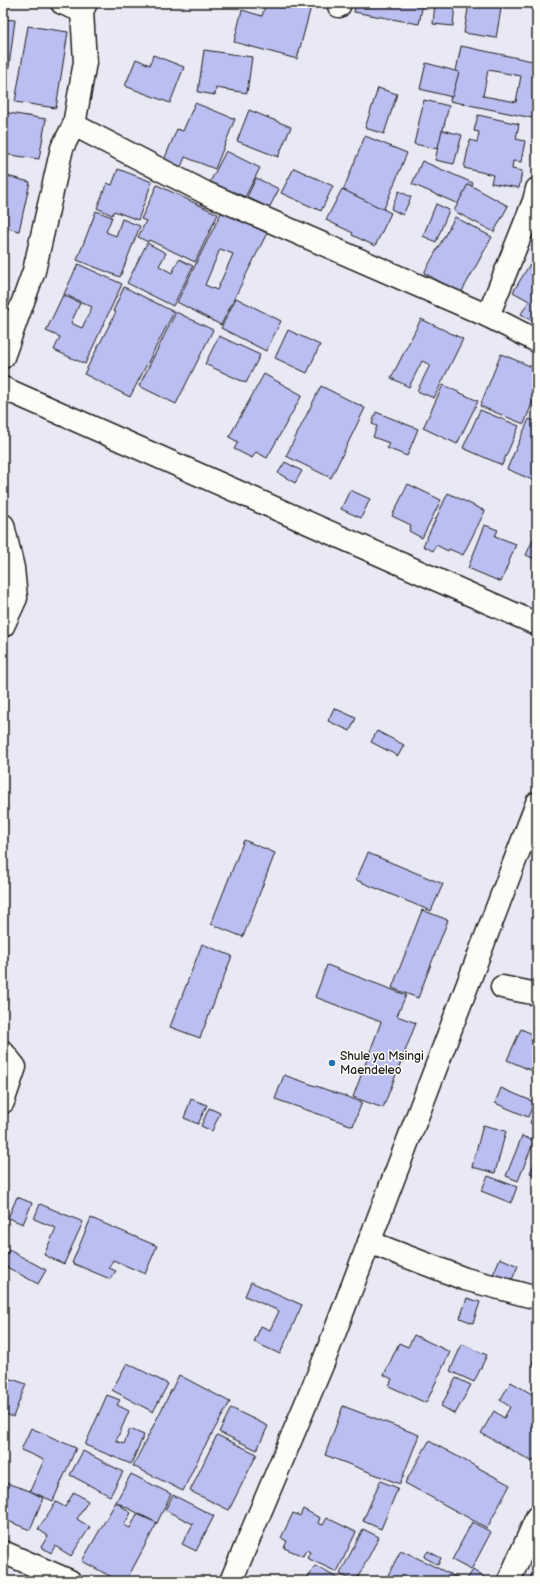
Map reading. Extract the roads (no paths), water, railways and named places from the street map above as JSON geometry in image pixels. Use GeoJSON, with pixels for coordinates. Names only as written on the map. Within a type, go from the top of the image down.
{"type":"FeatureCollection","features":[{"type":"Feature","properties":{"kind":"street"},"geometry":{"type":"LineString","coordinates":[[3,357],[34,271],[62,148],[74,125],[85,62],[77,6]]}},
{"type":"Feature","properties":{"kind":"street"},"geometry":{"type":"LineString","coordinates":[[74,125],[206,193],[488,316],[537,342]]}},
{"type":"Feature","properties":{"kind":"street"},"geometry":{"type":"LineString","coordinates":[[488,316],[537,190]]}},
{"type":"Feature","properties":{"kind":"street"},"geometry":{"type":"LineString","coordinates":[[3,388],[537,624]]}},
{"type":"Feature","properties":{"kind":"street"},"geometry":{"type":"LineString","coordinates":[[3,525],[13,568],[16,598],[3,626]]}},
{"type":"Feature","properties":{"kind":"street"},"geometry":{"type":"LineString","coordinates":[[231,1581],[323,1363],[537,803]]}},
{"type":"Feature","properties":{"kind":"street"},"geometry":{"type":"LineString","coordinates":[[502,988],[537,994]]}},
{"type":"Feature","properties":{"kind":"street"},"geometry":{"type":"LineString","coordinates":[[3,1052],[15,1067],[3,1102]]}},
{"type":"Feature","properties":{"kind":"street"},"geometry":{"type":"LineString","coordinates":[[369,1242],[465,1279],[537,1298]]}},
{"type":"Feature","properties":{"kind":"street"},"geometry":{"type":"LineString","coordinates":[[509,1581],[537,1517]]}},
{"type":"Feature","properties":{"kind":"street"},"geometry":{"type":"LineString","coordinates":[[3,1552],[70,1581]]}},
{"type":"Feature","properties":{"kind":"place","name":"Shule ya Msingi Maendeleo"},"geometry":{"type":"Point","coordinates":[332,1063]}}]}
